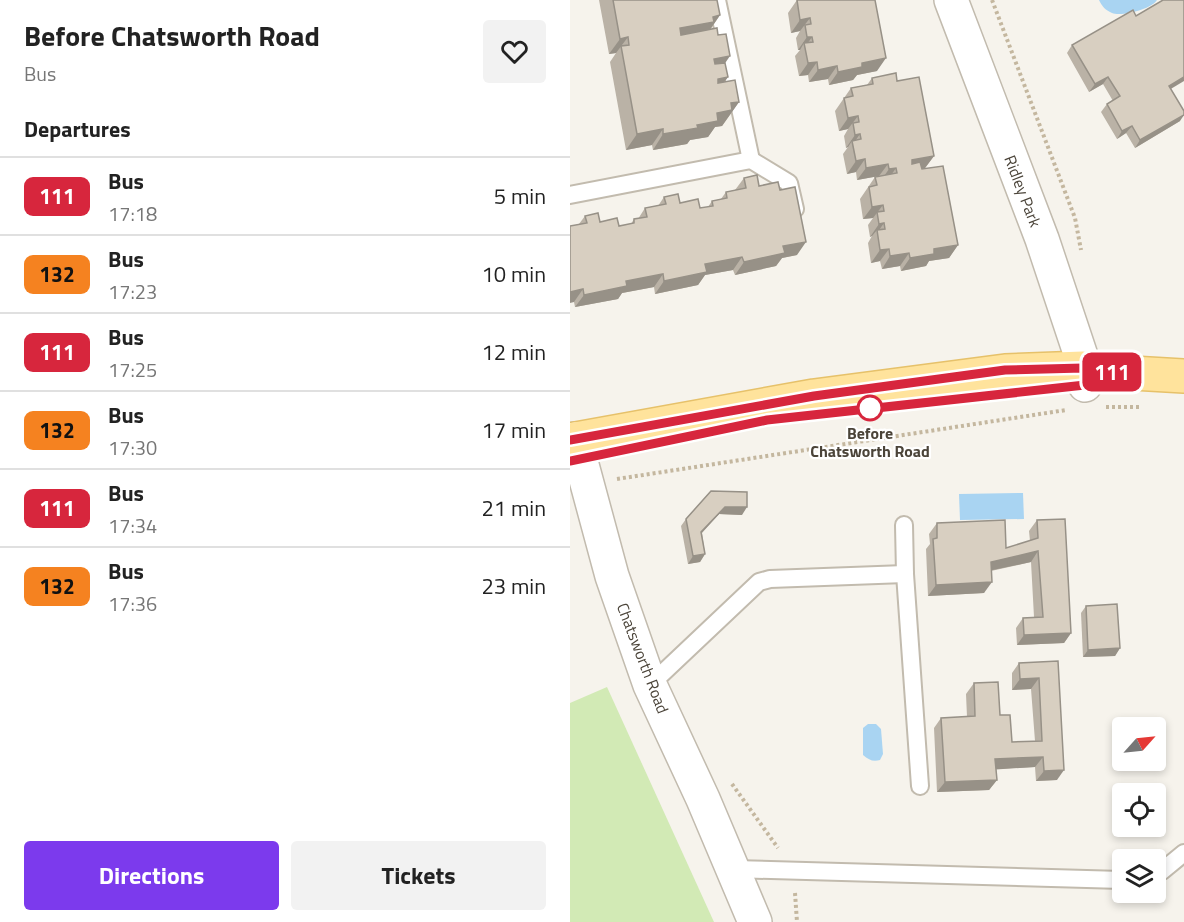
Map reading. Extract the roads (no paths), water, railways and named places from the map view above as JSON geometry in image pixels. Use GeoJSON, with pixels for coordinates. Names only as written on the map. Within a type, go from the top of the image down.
{"type":"FeatureCollection","features":[{"type":"Feature","properties":{"kind":"main road"},"geometry":{"type":"LineString","coordinates":[[574,450],[814,396],[1005,370],[1091,388],[1184,376]]}},
{"type":"Feature","properties":{"kind":"street","name":"Ridley Park"},"geometry":{"type":"LineString","coordinates":[[951,0],[1042,239],[1091,388]]}},
{"type":"Feature","properties":{"kind":"street","name":"Chatsworth Road"},"geometry":{"type":"LineString","coordinates":[[574,450],[612,576],[650,685],[703,799],[755,922]]}},
{"type":"Feature","properties":{"kind":"lane"},"geometry":{"type":"LineString","coordinates":[[717,0],[751,160]]}},
{"type":"Feature","properties":{"kind":"lane"},"geometry":{"type":"LineString","coordinates":[[570,195],[751,160],[789,183],[799,224]]}},
{"type":"Feature","properties":{"kind":"lane"},"geometry":{"type":"LineString","coordinates":[[904,525],[905,574],[920,786]]}},
{"type":"Feature","properties":{"kind":"lane"},"geometry":{"type":"LineString","coordinates":[[650,685],[759,582],[770,579],[905,574]]}},
{"type":"Feature","properties":{"kind":"lane"},"geometry":{"type":"LineString","coordinates":[[1166,868],[1184,853]]}},
{"type":"Feature","properties":{"kind":"lane"},"geometry":{"type":"LineString","coordinates":[[733,869],[1112,880]]}},
{"type":"Feature","properties":{"kind":"water"},"geometry":{"type":"Polygon","coordinates":[[[1099,0],[1157,0],[1143,9],[1116,14],[1106,9],[1099,0]]]}},
{"type":"Feature","properties":{"kind":"water"},"geometry":{"type":"Polygon","coordinates":[[[1023,493],[1024,519],[960,520],[959,494],[1023,493]]]}},
{"type":"Feature","properties":{"kind":"water"},"geometry":{"type":"Polygon","coordinates":[[[868,724],[876,724],[881,729],[883,754],[880,760],[871,760],[863,755],[863,728],[868,724]]]}},
{"type":"Feature","properties":{"kind":"place","name":"Before Chatsworth Road"},"geometry":{"type":"Point","coordinates":[870,408]}}]}
